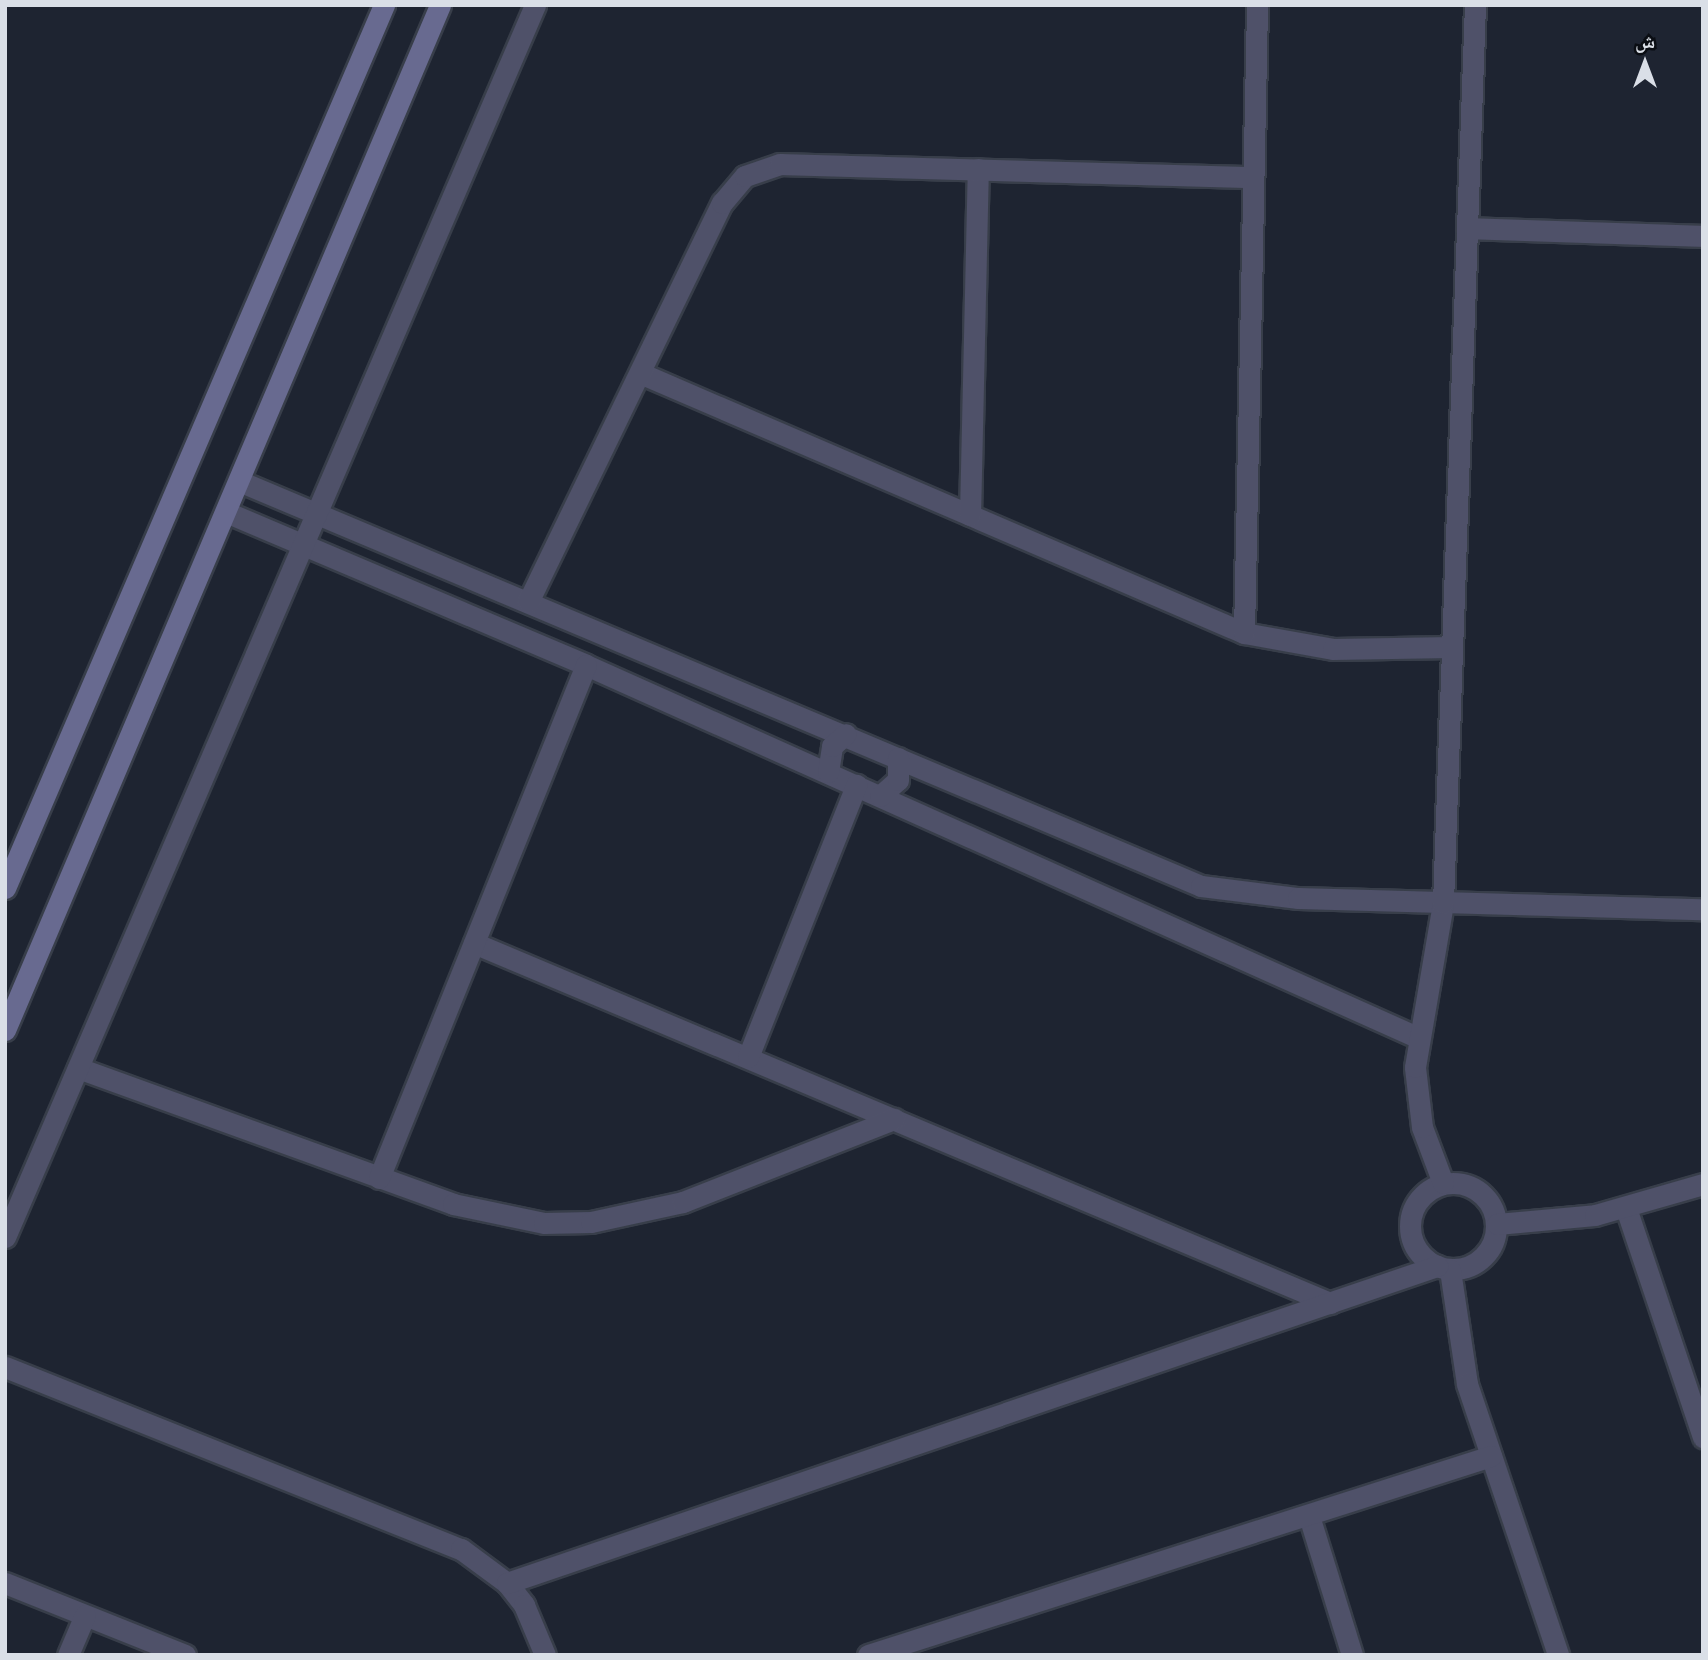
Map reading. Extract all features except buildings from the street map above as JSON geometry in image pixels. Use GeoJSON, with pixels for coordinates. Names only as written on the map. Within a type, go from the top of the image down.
{"type":"FeatureCollection","features":[{"type":"Feature","properties":{"kind":"street"},"geometry":{"type":"LineString","coordinates":[[5,888],[384,5]]}},
{"type":"Feature","properties":{"kind":"street"},"geometry":{"type":"LineString","coordinates":[[5,1030],[440,5]]}},
{"type":"Feature","properties":{"kind":"street"},"geometry":{"type":"LineString","coordinates":[[5,1237],[535,5]]}},
{"type":"Feature","properties":{"kind":"street"},"geometry":{"type":"LineString","coordinates":[[1244,633],[1257,5]]}},
{"type":"Feature","properties":{"kind":"street"},"geometry":{"type":"LineString","coordinates":[[1443,1184],[1417,1097],[1417,1037],[1443,903],[1475,5]]}},
{"type":"Feature","properties":{"kind":"street"},"geometry":{"type":"LineString","coordinates":[[528,601],[722,203],[745,176],[780,164],[1253,177]]}},
{"type":"Feature","properties":{"kind":"street"},"geometry":{"type":"LineString","coordinates":[[970,515],[978,169]]}},
{"type":"Feature","properties":{"kind":"street"},"geometry":{"type":"LineString","coordinates":[[1466,228],[1703,236]]}},
{"type":"Feature","properties":{"kind":"street"},"geometry":{"type":"LineString","coordinates":[[640,373],[1244,633],[1333,649],[1452,647]]}},
{"type":"Feature","properties":{"kind":"street"},"geometry":{"type":"LineString","coordinates":[[239,481],[846,734],[1201,886],[1265,897],[1703,909]]}},
{"type":"Feature","properties":{"kind":"street"},"geometry":{"type":"LineString","coordinates":[[226,512],[586,665],[1417,1037]]}},
{"type":"Feature","properties":{"kind":"street"},"geometry":{"type":"LineString","coordinates":[[379,1178],[586,665]]}},
{"type":"Feature","properties":{"kind":"street"},"geometry":{"type":"LineString","coordinates":[[828,772],[828,755],[846,734]]}},
{"type":"Feature","properties":{"kind":"street"},"geometry":{"type":"LineString","coordinates":[[880,796],[898,780],[898,758]]}},
{"type":"Feature","properties":{"kind":"street"},"geometry":{"type":"LineString","coordinates":[[748,1057],[856,785]]}},
{"type":"Feature","properties":{"kind":"street"},"geometry":{"type":"LineString","coordinates":[[474,943],[1330,1303]]}},
{"type":"Feature","properties":{"kind":"street"},"geometry":{"type":"LineString","coordinates":[[78,1068],[379,1178],[498,1216],[591,1222],[683,1202],[894,1119]]}},
{"type":"Feature","properties":{"kind":"street"},"geometry":{"type":"LineString","coordinates":[[1497,1224],[1479,1191],[1443,1184],[1420,1198],[1409,1223],[1415,1249],[1443,1268],[1460,1361],[1558,1655]]}},
{"type":"Feature","properties":{"kind":"street"},"geometry":{"type":"LineString","coordinates":[[1497,1224],[1626,1208],[1703,1184]]}},
{"type":"Feature","properties":{"kind":"street"},"geometry":{"type":"LineString","coordinates":[[1626,1208],[1695,1389],[1703,1437]]}},
{"type":"Feature","properties":{"kind":"street"},"geometry":{"type":"LineString","coordinates":[[507,1583],[1330,1303],[1483,1257],[1497,1224]]}},
{"type":"Feature","properties":{"kind":"street"},"geometry":{"type":"LineString","coordinates":[[5,1367],[461,1549],[507,1583],[524,1605],[545,1655]]}},
{"type":"Feature","properties":{"kind":"street"},"geometry":{"type":"LineString","coordinates":[[868,1655],[1491,1456]]}},
{"type":"Feature","properties":{"kind":"street"},"geometry":{"type":"LineString","coordinates":[[1309,1516],[1352,1655]]}},
{"type":"Feature","properties":{"kind":"street"},"geometry":{"type":"LineString","coordinates":[[5,1583],[185,1655]]}},
{"type":"Feature","properties":{"kind":"street"},"geometry":{"type":"LineString","coordinates":[[68,1655],[85,1615]]}}]}
